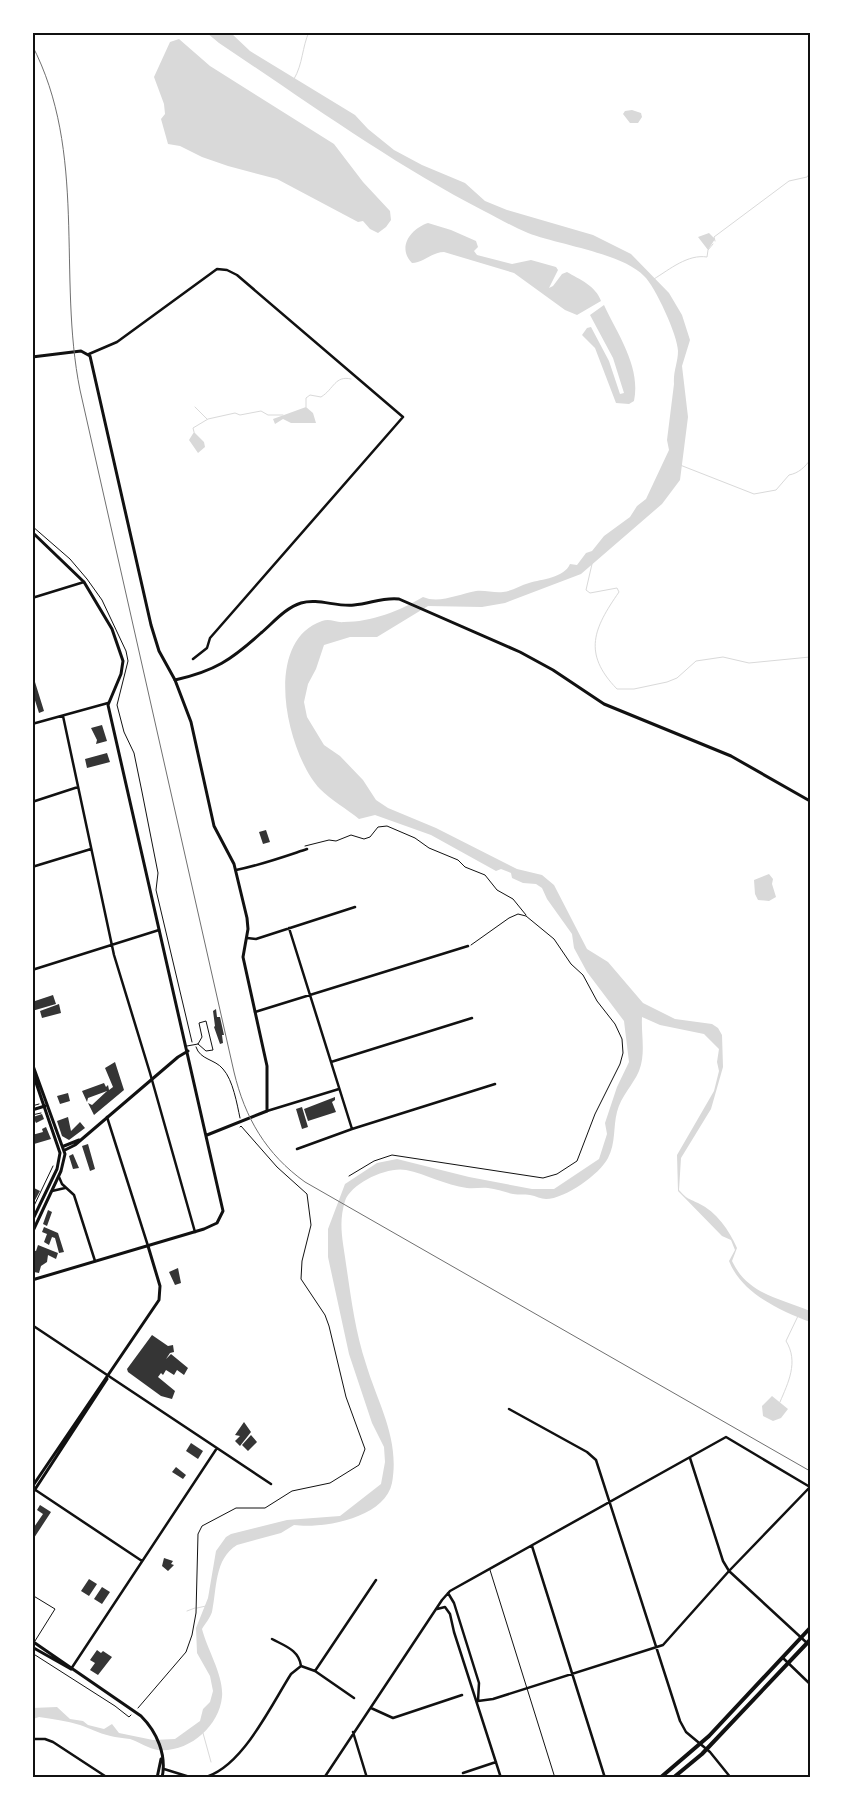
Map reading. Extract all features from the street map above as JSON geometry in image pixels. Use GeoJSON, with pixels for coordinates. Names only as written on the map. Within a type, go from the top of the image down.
{"type":"FeatureCollection","features":[{"type":"Feature","properties":{"kind":"main road"},"geometry":{"type":"LineString","coordinates":[[660,1778],[700,1745],[810,1628]]}},
{"type":"Feature","properties":{"kind":"main road"},"geometry":{"type":"LineString","coordinates":[[673,1778],[707,1749],[809,1641]]}},
{"type":"Feature","properties":{"kind":"street"},"geometry":{"type":"LineString","coordinates":[[32,357],[81,351],[89,354],[118,342],[217,270],[227,270],[237,275],[403,417],[210,638],[207,648],[193,659]]}},
{"type":"Feature","properties":{"kind":"street"},"geometry":{"type":"LineString","coordinates":[[89,354],[158,651],[175,680],[191,722],[216,832],[236,870],[247,923],[243,957],[267,1066],[267,1111]]}},
{"type":"Feature","properties":{"kind":"street"},"geometry":{"type":"LineString","coordinates":[[32,532],[84,582],[107,618],[122,656],[121,674],[108,703],[161,930],[223,1211],[217,1223],[195,1232],[32,1280]]}},
{"type":"Feature","properties":{"kind":"street"},"geometry":{"type":"LineString","coordinates":[[32,598],[84,582]]}},
{"type":"Feature","properties":{"kind":"street"},"geometry":{"type":"LineString","coordinates":[[175,680],[217,667],[241,651],[288,609],[301,603],[314,602],[348,606],[389,598],[407,602],[534,660],[611,708],[731,756],[810,801]]}},
{"type":"Feature","properties":{"kind":"street"},"geometry":{"type":"LineString","coordinates":[[32,724],[108,703]]}},
{"type":"Feature","properties":{"kind":"street"},"geometry":{"type":"LineString","coordinates":[[63,716],[111,945],[152,1078],[195,1232]]}},
{"type":"Feature","properties":{"kind":"street"},"geometry":{"type":"LineString","coordinates":[[32,802],[78,787]]}},
{"type":"Feature","properties":{"kind":"street"},"geometry":{"type":"LineString","coordinates":[[32,867],[91,849]]}},
{"type":"Feature","properties":{"kind":"street"},"geometry":{"type":"LineString","coordinates":[[236,870],[266,864],[276,858],[307,849]]}},
{"type":"Feature","properties":{"kind":"street"},"geometry":{"type":"LineString","coordinates":[[246,938],[256,940],[355,907]]}},
{"type":"Feature","properties":{"kind":"street"},"geometry":{"type":"LineString","coordinates":[[289,928],[352,1129]]}},
{"type":"Feature","properties":{"kind":"street"},"geometry":{"type":"LineString","coordinates":[[32,970],[161,930]]}},
{"type":"Feature","properties":{"kind":"street"},"geometry":{"type":"LineString","coordinates":[[255,1012],[468,946]]}},
{"type":"Feature","properties":{"kind":"street"},"geometry":{"type":"LineString","coordinates":[[331,1062],[472,1018]]}},
{"type":"Feature","properties":{"kind":"street"},"geometry":{"type":"LineString","coordinates":[[60,1149],[75,1145],[152,1078],[188,1052]]}},
{"type":"Feature","properties":{"kind":"street"},"geometry":{"type":"LineString","coordinates":[[32,1063],[64,1148],[64,1160],[60,1174],[48,1195],[32,1233]]}},
{"type":"Feature","properties":{"kind":"street"},"geometry":{"type":"LineString","coordinates":[[32,1070],[43,1099],[42,1106],[60,1149],[59,1164],[32,1221]]}},
{"type":"Feature","properties":{"kind":"street"},"geometry":{"type":"LineString","coordinates":[[297,1148],[495,1084]]}},
{"type":"Feature","properties":{"kind":"street"},"geometry":{"type":"LineString","coordinates":[[207,1134],[255,1115],[339,1089]]}},
{"type":"Feature","properties":{"kind":"street"},"geometry":{"type":"LineString","coordinates":[[32,1110],[42,1106],[47,1101]]}},
{"type":"Feature","properties":{"kind":"street"},"geometry":{"type":"LineString","coordinates":[[32,1494],[101,1383],[108,1376],[160,1297],[160,1286],[107,1116]]}},
{"type":"Feature","properties":{"kind":"street"},"geometry":{"type":"LineString","coordinates":[[60,1174],[60,1182],[74,1195],[95,1261]]}},
{"type":"Feature","properties":{"kind":"street"},"geometry":{"type":"LineString","coordinates":[[48,1195],[56,1188],[67,1188]]}},
{"type":"Feature","properties":{"kind":"street"},"geometry":{"type":"LineString","coordinates":[[32,1326],[271,1484]]}},
{"type":"Feature","properties":{"kind":"street"},"geometry":{"type":"LineString","coordinates":[[509,1409],[586,1452],[596,1460],[680,1721],[686,1732],[707,1749],[731,1778]]}},
{"type":"Feature","properties":{"kind":"street"},"geometry":{"type":"LineString","coordinates":[[324,1778],[353,1732],[448,1593],[726,1437],[810,1487],[729,1571],[668,1641],[657,1647],[528,1688],[493,1699],[478,1701]]}},
{"type":"Feature","properties":{"kind":"street"},"geometry":{"type":"LineString","coordinates":[[72,1669],[217,1448]]}},
{"type":"Feature","properties":{"kind":"street"},"geometry":{"type":"LineString","coordinates":[[690,1458],[723,1561],[729,1571],[802,1638],[809,1641]]}},
{"type":"Feature","properties":{"kind":"street"},"geometry":{"type":"LineString","coordinates":[[34,1488],[142,1562]]}},
{"type":"Feature","properties":{"kind":"street"},"geometry":{"type":"LineString","coordinates":[[532,1546],[605,1778]]}},
{"type":"Feature","properties":{"kind":"street"},"geometry":{"type":"LineString","coordinates":[[315,1671],[376,1580]]}},
{"type":"Feature","properties":{"kind":"street"},"geometry":{"type":"LineString","coordinates":[[448,1593],[454,1602],[479,1683],[478,1701]]}},
{"type":"Feature","properties":{"kind":"street"},"geometry":{"type":"LineString","coordinates":[[434,1612],[442,1607],[447,1608],[501,1778]]}},
{"type":"Feature","properties":{"kind":"street"},"geometry":{"type":"LineString","coordinates":[[454,1632],[462,1630]]}},
{"type":"Feature","properties":{"kind":"street"},"geometry":{"type":"LineString","coordinates":[[272,1639],[298,1654],[301,1666]]}},
{"type":"Feature","properties":{"kind":"street"},"geometry":{"type":"LineString","coordinates":[[33,1641],[134,1711],[148,1723],[157,1738],[162,1756],[164,1769],[162,1778]]}},
{"type":"Feature","properties":{"kind":"street"},"geometry":{"type":"LineString","coordinates":[[33,1641],[41,1652]]}},
{"type":"Feature","properties":{"kind":"street"},"geometry":{"type":"LineString","coordinates":[[32,1647],[72,1669]]}},
{"type":"Feature","properties":{"kind":"street"},"geometry":{"type":"LineString","coordinates":[[783,1658],[810,1684]]}},
{"type":"Feature","properties":{"kind":"street"},"geometry":{"type":"LineString","coordinates":[[301,1666],[315,1671],[354,1698]]}},
{"type":"Feature","properties":{"kind":"street"},"geometry":{"type":"LineString","coordinates":[[202,1778],[216,1773],[235,1760],[291,1674],[301,1666]]}},
{"type":"Feature","properties":{"kind":"street"},"geometry":{"type":"LineString","coordinates":[[371,1708],[393,1718],[462,1695]]}},
{"type":"Feature","properties":{"kind":"street"},"geometry":{"type":"LineString","coordinates":[[353,1732],[368,1778]]}},
{"type":"Feature","properties":{"kind":"street"},"geometry":{"type":"LineString","coordinates":[[32,1739],[45,1739],[53,1742],[108,1778]]}},
{"type":"Feature","properties":{"kind":"street"},"geometry":{"type":"LineString","coordinates":[[157,1778],[162,1756]]}},
{"type":"Feature","properties":{"kind":"street"},"geometry":{"type":"LineString","coordinates":[[464,1773],[496,1762]]}},
{"type":"Feature","properties":{"kind":"street"},"geometry":{"type":"LineString","coordinates":[[157,1778],[164,1769]]}},
{"type":"Feature","properties":{"kind":"street"},"geometry":{"type":"LineString","coordinates":[[164,1769],[193,1778]]}},
{"type":"Feature","properties":{"kind":"lane"},"geometry":{"type":"LineString","coordinates":[[186,1046],[198,1044],[202,1037],[200,1023],[205,1021],[213,1050],[207,1052],[198,1044]]}},
{"type":"Feature","properties":{"kind":"lane"},"geometry":{"type":"LineString","coordinates":[[490,1569],[555,1778]]}},
{"type":"Feature","properties":{"kind":"lane"},"geometry":{"type":"LineString","coordinates":[[32,1595],[55,1609],[33,1641]]}},
{"type":"Feature","properties":{"kind":"path"},"geometry":{"type":"LineString","coordinates":[[32,526],[70,559],[87,579],[102,600],[126,652],[128,661],[117,705],[124,732],[136,763],[158,873],[156,890],[191,1042],[200,1055],[217,1063],[226,1072],[240,1117],[237,1120],[238,1123],[278,1167],[307,1194],[311,1225],[302,1261],[301,1279],[325,1315],[346,1397],[364,1449],[359,1465],[330,1483],[292,1491],[260,1509],[241,1506],[202,1526],[198,1534],[196,1613],[186,1652],[129,1717],[32,1653]]}},
{"type":"Feature","properties":{"kind":"path"},"geometry":{"type":"LineString","coordinates":[[301,851],[306,845],[329,840],[336,841],[351,835],[364,839],[370,837],[378,826],[387,826],[415,838],[429,848],[458,860],[464,867],[485,875],[497,890],[513,899],[526,916],[554,939],[571,964],[583,975],[599,1006],[616,1026],[622,1039],[623,1053],[620,1064],[595,1114],[577,1161],[557,1174],[543,1178],[392,1156],[374,1161],[349,1176]]}},
{"type":"Feature","properties":{"kind":"path"},"geometry":{"type":"LineString","coordinates":[[468,946],[483,938],[512,916],[520,914],[526,916]]}},
{"type":"Feature","properties":{"kind":"path"},"geometry":{"type":"LineString","coordinates":[[32,1106],[42,1106]]}},
{"type":"Feature","properties":{"kind":"path"},"geometry":{"type":"LineString","coordinates":[[32,1115],[43,1112]]}},
{"type":"Feature","properties":{"kind":"path"},"geometry":{"type":"LineString","coordinates":[[32,1210],[54,1165]]}},
{"type":"Feature","properties":{"kind":"shaded area"},"geometry":{"type":"Polygon","coordinates":[[[207,33],[231,33],[250,51],[355,115],[368,129],[394,150],[422,165],[465,183],[485,201],[507,210],[593,235],[631,254],[669,293],[682,315],[690,340],[682,366],[688,417],[680,480],[662,504],[581,574],[505,603],[482,607],[428,606],[377,637],[350,637],[324,645],[316,669],[308,684],[304,702],[307,717],[324,745],[340,756],[363,780],[376,800],[388,808],[436,828],[517,869],[542,875],[554,885],[587,949],[608,962],[643,1003],[675,1019],[712,1024],[718,1028],[722,1035],[723,1067],[711,1109],[681,1158],[679,1190],[686,1197],[711,1211],[726,1228],[737,1248],[732,1261],[747,1281],[766,1294],[810,1311],[810,1322],[775,1306],[752,1292],[735,1273],[729,1261],[735,1250],[731,1240],[722,1236],[678,1191],[677,1155],[714,1091],[719,1071],[717,1062],[719,1049],[704,1034],[660,1025],[642,1017],[643,1051],[641,1064],[619,1106],[611,1152],[598,1171],[563,1195],[544,1199],[491,1188],[467,1188],[398,1169],[380,1173],[362,1182],[349,1194],[345,1201],[342,1232],[359,1339],[386,1422],[393,1451],[392,1483],[387,1495],[378,1505],[366,1513],[336,1523],[306,1526],[294,1525],[281,1533],[237,1545],[230,1551],[220,1566],[212,1612],[202,1629],[220,1680],[222,1697],[220,1708],[208,1728],[200,1736],[180,1747],[158,1750],[130,1739],[106,1735],[60,1720],[39,1717],[33,1719],[32,1708],[57,1707],[70,1719],[83,1721],[88,1725],[104,1729],[112,1724],[119,1733],[153,1740],[175,1739],[200,1721],[203,1709],[210,1702],[213,1691],[210,1676],[197,1653],[196,1628],[208,1598],[216,1551],[226,1537],[231,1534],[287,1520],[340,1516],[381,1484],[385,1462],[384,1447],[372,1423],[349,1354],[328,1257],[328,1229],[345,1184],[377,1163],[397,1159],[469,1177],[532,1189],[554,1189],[599,1159],[607,1134],[605,1123],[617,1087],[629,1062],[624,1021],[587,972],[574,948],[572,934],[547,899],[542,888],[536,884],[523,883],[512,878],[511,873],[501,869],[496,871],[431,835],[375,815],[359,819],[320,789],[308,773],[290,726],[286,700],[286,674],[291,651],[303,633],[322,621],[354,622],[375,618],[405,607],[423,597],[436,599],[449,598],[476,591],[507,591],[558,575],[567,569],[570,564],[577,565],[586,553],[592,551],[604,536],[630,517],[637,506],[646,499],[669,450],[667,440],[678,351],[674,334],[660,300],[649,281],[634,268],[606,255],[528,233],[449,192],[349,131],[207,33]]]}},
{"type":"Feature","properties":{"kind":"shaded area"},"geometry":{"type":"Polygon","coordinates":[[[179,39],[210,66],[334,144],[363,182],[390,211],[391,220],[386,227],[378,233],[370,229],[363,221],[358,222],[277,179],[228,166],[202,157],[180,146],[168,144],[161,119],[165,114],[164,104],[154,77],[170,42],[179,39]]]}},
{"type":"Feature","properties":{"kind":"shaded area"},"geometry":{"type":"Polygon","coordinates":[[[632,110],[641,113],[642,117],[638,123],[630,123],[623,114],[625,111],[632,110]]]}},
{"type":"Feature","properties":{"kind":"shaded area"},"geometry":{"type":"Polygon","coordinates":[[[428,223],[451,230],[476,241],[478,247],[474,251],[477,255],[512,264],[531,260],[556,267],[558,270],[549,288],[553,286],[562,274],[567,272],[591,287],[601,301],[577,315],[565,310],[514,273],[444,252],[412,263],[406,251],[408,240],[411,234],[428,223]]]}},
{"type":"Feature","properties":{"kind":"shaded area"},"geometry":{"type":"Polygon","coordinates":[[[709,233],[715,239],[708,250],[698,237],[709,233]]]}},
{"type":"Feature","properties":{"kind":"shaded area"},"geometry":{"type":"Polygon","coordinates":[[[604,305],[631,364],[635,388],[634,401],[629,404],[616,403],[595,348],[582,335],[587,328],[591,327],[609,361],[620,394],[624,393],[613,358],[590,315],[604,305]]]}},
{"type":"Feature","properties":{"kind":"shaded area"},"geometry":{"type":"Polygon","coordinates":[[[306,407],[313,413],[316,423],[291,423],[283,419],[275,424],[273,419],[306,407]]]}},
{"type":"Feature","properties":{"kind":"shaded area"},"geometry":{"type":"Polygon","coordinates":[[[194,432],[204,442],[205,447],[198,453],[189,440],[194,432]]]}},
{"type":"Feature","properties":{"kind":"shaded area"},"geometry":{"type":"Polygon","coordinates":[[[769,874],[773,879],[772,884],[776,897],[769,901],[758,900],[755,894],[754,880],[769,874]]]}},
{"type":"Feature","properties":{"kind":"shaded area"},"geometry":{"type":"Polygon","coordinates":[[[772,1396],[788,1409],[781,1418],[773,1421],[763,1416],[762,1406],[772,1396]]]}},
{"type":"Feature","properties":{"kind":"building"},"geometry":{"type":"Polygon","coordinates":[[[35,682],[44,711],[39,713],[32,691],[32,683],[35,682]]]}},
{"type":"Feature","properties":{"kind":"building"},"geometry":{"type":"Polygon","coordinates":[[[102,725],[107,741],[96,744],[97,740],[91,728],[102,725]]]}},
{"type":"Feature","properties":{"kind":"building"},"geometry":{"type":"Polygon","coordinates":[[[107,753],[110,762],[87,768],[85,759],[107,753]]]}},
{"type":"Feature","properties":{"kind":"building"},"geometry":{"type":"Polygon","coordinates":[[[266,830],[270,842],[263,844],[259,832],[266,830]]]}},
{"type":"Feature","properties":{"kind":"building"},"geometry":{"type":"Polygon","coordinates":[[[53,995],[56,1004],[32,1011],[32,1002],[53,995]]]}},
{"type":"Feature","properties":{"kind":"building"},"geometry":{"type":"Polygon","coordinates":[[[59,1004],[61,1013],[42,1018],[40,1011],[59,1004]]]}},
{"type":"Feature","properties":{"kind":"building"},"geometry":{"type":"Polygon","coordinates":[[[216,1009],[224,1035],[222,1035],[223,1043],[220,1044],[214,1027],[213,1011],[216,1009]]]}},
{"type":"Feature","properties":{"kind":"building"},"geometry":{"type":"Polygon","coordinates":[[[115,1062],[124,1090],[94,1115],[88,1103],[92,1105],[107,1091],[88,1098],[87,1102],[82,1091],[104,1083],[106,1087],[108,1085],[109,1090],[113,1087],[105,1068],[115,1062]]]}},
{"type":"Feature","properties":{"kind":"building"},"geometry":{"type":"Polygon","coordinates":[[[68,1093],[70,1101],[60,1104],[57,1096],[68,1093]]]}},
{"type":"Feature","properties":{"kind":"building"},"geometry":{"type":"Polygon","coordinates":[[[335,1097],[335,1100],[332,1102],[336,1112],[308,1121],[304,1109],[335,1097]]]}},
{"type":"Feature","properties":{"kind":"building"},"geometry":{"type":"Polygon","coordinates":[[[302,1107],[308,1127],[302,1129],[296,1109],[302,1107]]]}},
{"type":"Feature","properties":{"kind":"building"},"geometry":{"type":"Polygon","coordinates":[[[42,1114],[44,1119],[36,1123],[33,1117],[42,1114]]]}},
{"type":"Feature","properties":{"kind":"building"},"geometry":{"type":"Polygon","coordinates":[[[68,1117],[71,1131],[80,1122],[85,1128],[69,1140],[62,1136],[57,1121],[68,1117]]]}},
{"type":"Feature","properties":{"kind":"building"},"geometry":{"type":"Polygon","coordinates":[[[46,1127],[51,1139],[34,1144],[32,1135],[43,1132],[42,1129],[46,1127]]]}},
{"type":"Feature","properties":{"kind":"building"},"geometry":{"type":"Polygon","coordinates":[[[88,1144],[95,1169],[90,1171],[82,1146],[88,1144]]]}},
{"type":"Feature","properties":{"kind":"building"},"geometry":{"type":"Polygon","coordinates":[[[73,1154],[79,1168],[73,1169],[69,1156],[73,1154]]]}},
{"type":"Feature","properties":{"kind":"building"},"geometry":{"type":"Polygon","coordinates":[[[32,1187],[40,1191],[34,1202],[32,1202],[32,1187]]]}},
{"type":"Feature","properties":{"kind":"building"},"geometry":{"type":"Polygon","coordinates":[[[48,1210],[52,1212],[47,1226],[43,1224],[48,1210]]]}},
{"type":"Feature","properties":{"kind":"building"},"geometry":{"type":"Polygon","coordinates":[[[44,1227],[58,1233],[64,1252],[59,1253],[55,1238],[52,1237],[49,1245],[44,1242],[47,1234],[42,1232],[44,1227]]]}},
{"type":"Feature","properties":{"kind":"building"},"geometry":{"type":"Polygon","coordinates":[[[38,1245],[58,1253],[56,1259],[48,1255],[47,1262],[41,1266],[39,1273],[34,1272],[33,1276],[32,1250],[36,1251],[38,1245]]]}},
{"type":"Feature","properties":{"kind":"building"},"geometry":{"type":"Polygon","coordinates":[[[178,1268],[181,1283],[175,1285],[169,1272],[178,1268]]]}},
{"type":"Feature","properties":{"kind":"building"},"geometry":{"type":"Polygon","coordinates":[[[152,1335],[168,1346],[173,1345],[174,1352],[170,1353],[166,1359],[171,1354],[188,1368],[184,1375],[177,1370],[174,1375],[166,1370],[163,1375],[161,1373],[158,1377],[175,1391],[172,1399],[161,1396],[128,1372],[127,1369],[152,1335]]]}},
{"type":"Feature","properties":{"kind":"building"},"geometry":{"type":"Polygon","coordinates":[[[244,1422],[251,1432],[240,1446],[235,1441],[240,1436],[235,1435],[244,1422]]]}},
{"type":"Feature","properties":{"kind":"building"},"geometry":{"type":"Polygon","coordinates":[[[251,1435],[257,1442],[248,1451],[242,1445],[251,1435]]]}},
{"type":"Feature","properties":{"kind":"building"},"geometry":{"type":"Polygon","coordinates":[[[191,1443],[203,1451],[198,1459],[186,1451],[191,1443]]]}},
{"type":"Feature","properties":{"kind":"building"},"geometry":{"type":"Polygon","coordinates":[[[176,1467],[186,1475],[183,1479],[172,1472],[176,1467]]]}},
{"type":"Feature","properties":{"kind":"building"},"geometry":{"type":"Polygon","coordinates":[[[40,1505],[51,1512],[34,1538],[32,1530],[43,1514],[37,1510],[40,1505]]]}},
{"type":"Feature","properties":{"kind":"building"},"geometry":{"type":"Polygon","coordinates":[[[164,1558],[173,1561],[171,1564],[174,1565],[168,1571],[162,1566],[164,1558]]]}},
{"type":"Feature","properties":{"kind":"building"},"geometry":{"type":"Polygon","coordinates":[[[89,1579],[97,1584],[89,1596],[81,1591],[89,1579]]]}},
{"type":"Feature","properties":{"kind":"building"},"geometry":{"type":"Polygon","coordinates":[[[102,1587],[110,1592],[102,1604],[94,1599],[102,1587]]]}},
{"type":"Feature","properties":{"kind":"building"},"geometry":{"type":"Polygon","coordinates":[[[97,1650],[101,1653],[103,1651],[112,1657],[98,1675],[90,1670],[95,1663],[90,1660],[97,1650]]]}},
{"type":"Feature","properties":{"kind":"waterway"},"geometry":{"type":"LineString","coordinates":[[294,79],[309,32]]}},
{"type":"Feature","properties":{"kind":"waterway"},"geometry":{"type":"LineString","coordinates":[[715,241],[714,237],[789,181],[807,177],[810,173]]}},
{"type":"Feature","properties":{"kind":"waterway"},"geometry":{"type":"LineString","coordinates":[[654,279],[686,260],[707,257],[708,250],[713,244]]}},
{"type":"Feature","properties":{"kind":"waterway"},"geometry":{"type":"LineString","coordinates":[[306,407],[306,398],[310,395],[321,397],[341,379],[351,379]]}},
{"type":"Feature","properties":{"kind":"waterway"},"geometry":{"type":"LineString","coordinates":[[195,407],[207,419]]}},
{"type":"Feature","properties":{"kind":"waterway"},"geometry":{"type":"LineString","coordinates":[[194,432],[193,428],[208,419],[235,413],[240,415],[261,411],[268,415],[283,415]]}},
{"type":"Feature","properties":{"kind":"waterway"},"geometry":{"type":"LineString","coordinates":[[680,465],[754,494],[776,490],[789,475],[796,473],[810,460]]}},
{"type":"Feature","properties":{"kind":"waterway"},"geometry":{"type":"LineString","coordinates":[[592,564],[586,590],[590,593],[617,588],[619,592],[603,617],[596,640],[599,664],[617,689],[634,689],[667,682],[677,678],[696,661],[723,657],[749,663],[810,657]]}},
{"type":"Feature","properties":{"kind":"waterway"},"geometry":{"type":"LineString","coordinates":[[780,1402],[789,1380],[792,1365],[792,1357],[786,1341],[798,1316]]}},
{"type":"Feature","properties":{"kind":"waterway"},"geometry":{"type":"LineString","coordinates":[[197,1608],[206,1606]]}},
{"type":"Feature","properties":{"kind":"waterway"},"geometry":{"type":"LineString","coordinates":[[187,1611],[195,1608]]}},
{"type":"Feature","properties":{"kind":"waterway"},"geometry":{"type":"LineString","coordinates":[[203,1733],[211,1762]]}},
{"type":"Feature","properties":{"kind":"railway"},"geometry":{"type":"LineString","coordinates":[[32,45],[49,86],[60,128],[66,171],[71,303],[74,347],[80,390],[234,1072],[244,1105],[251,1120],[268,1147],[291,1171],[305,1182],[810,1471]]}}]}
